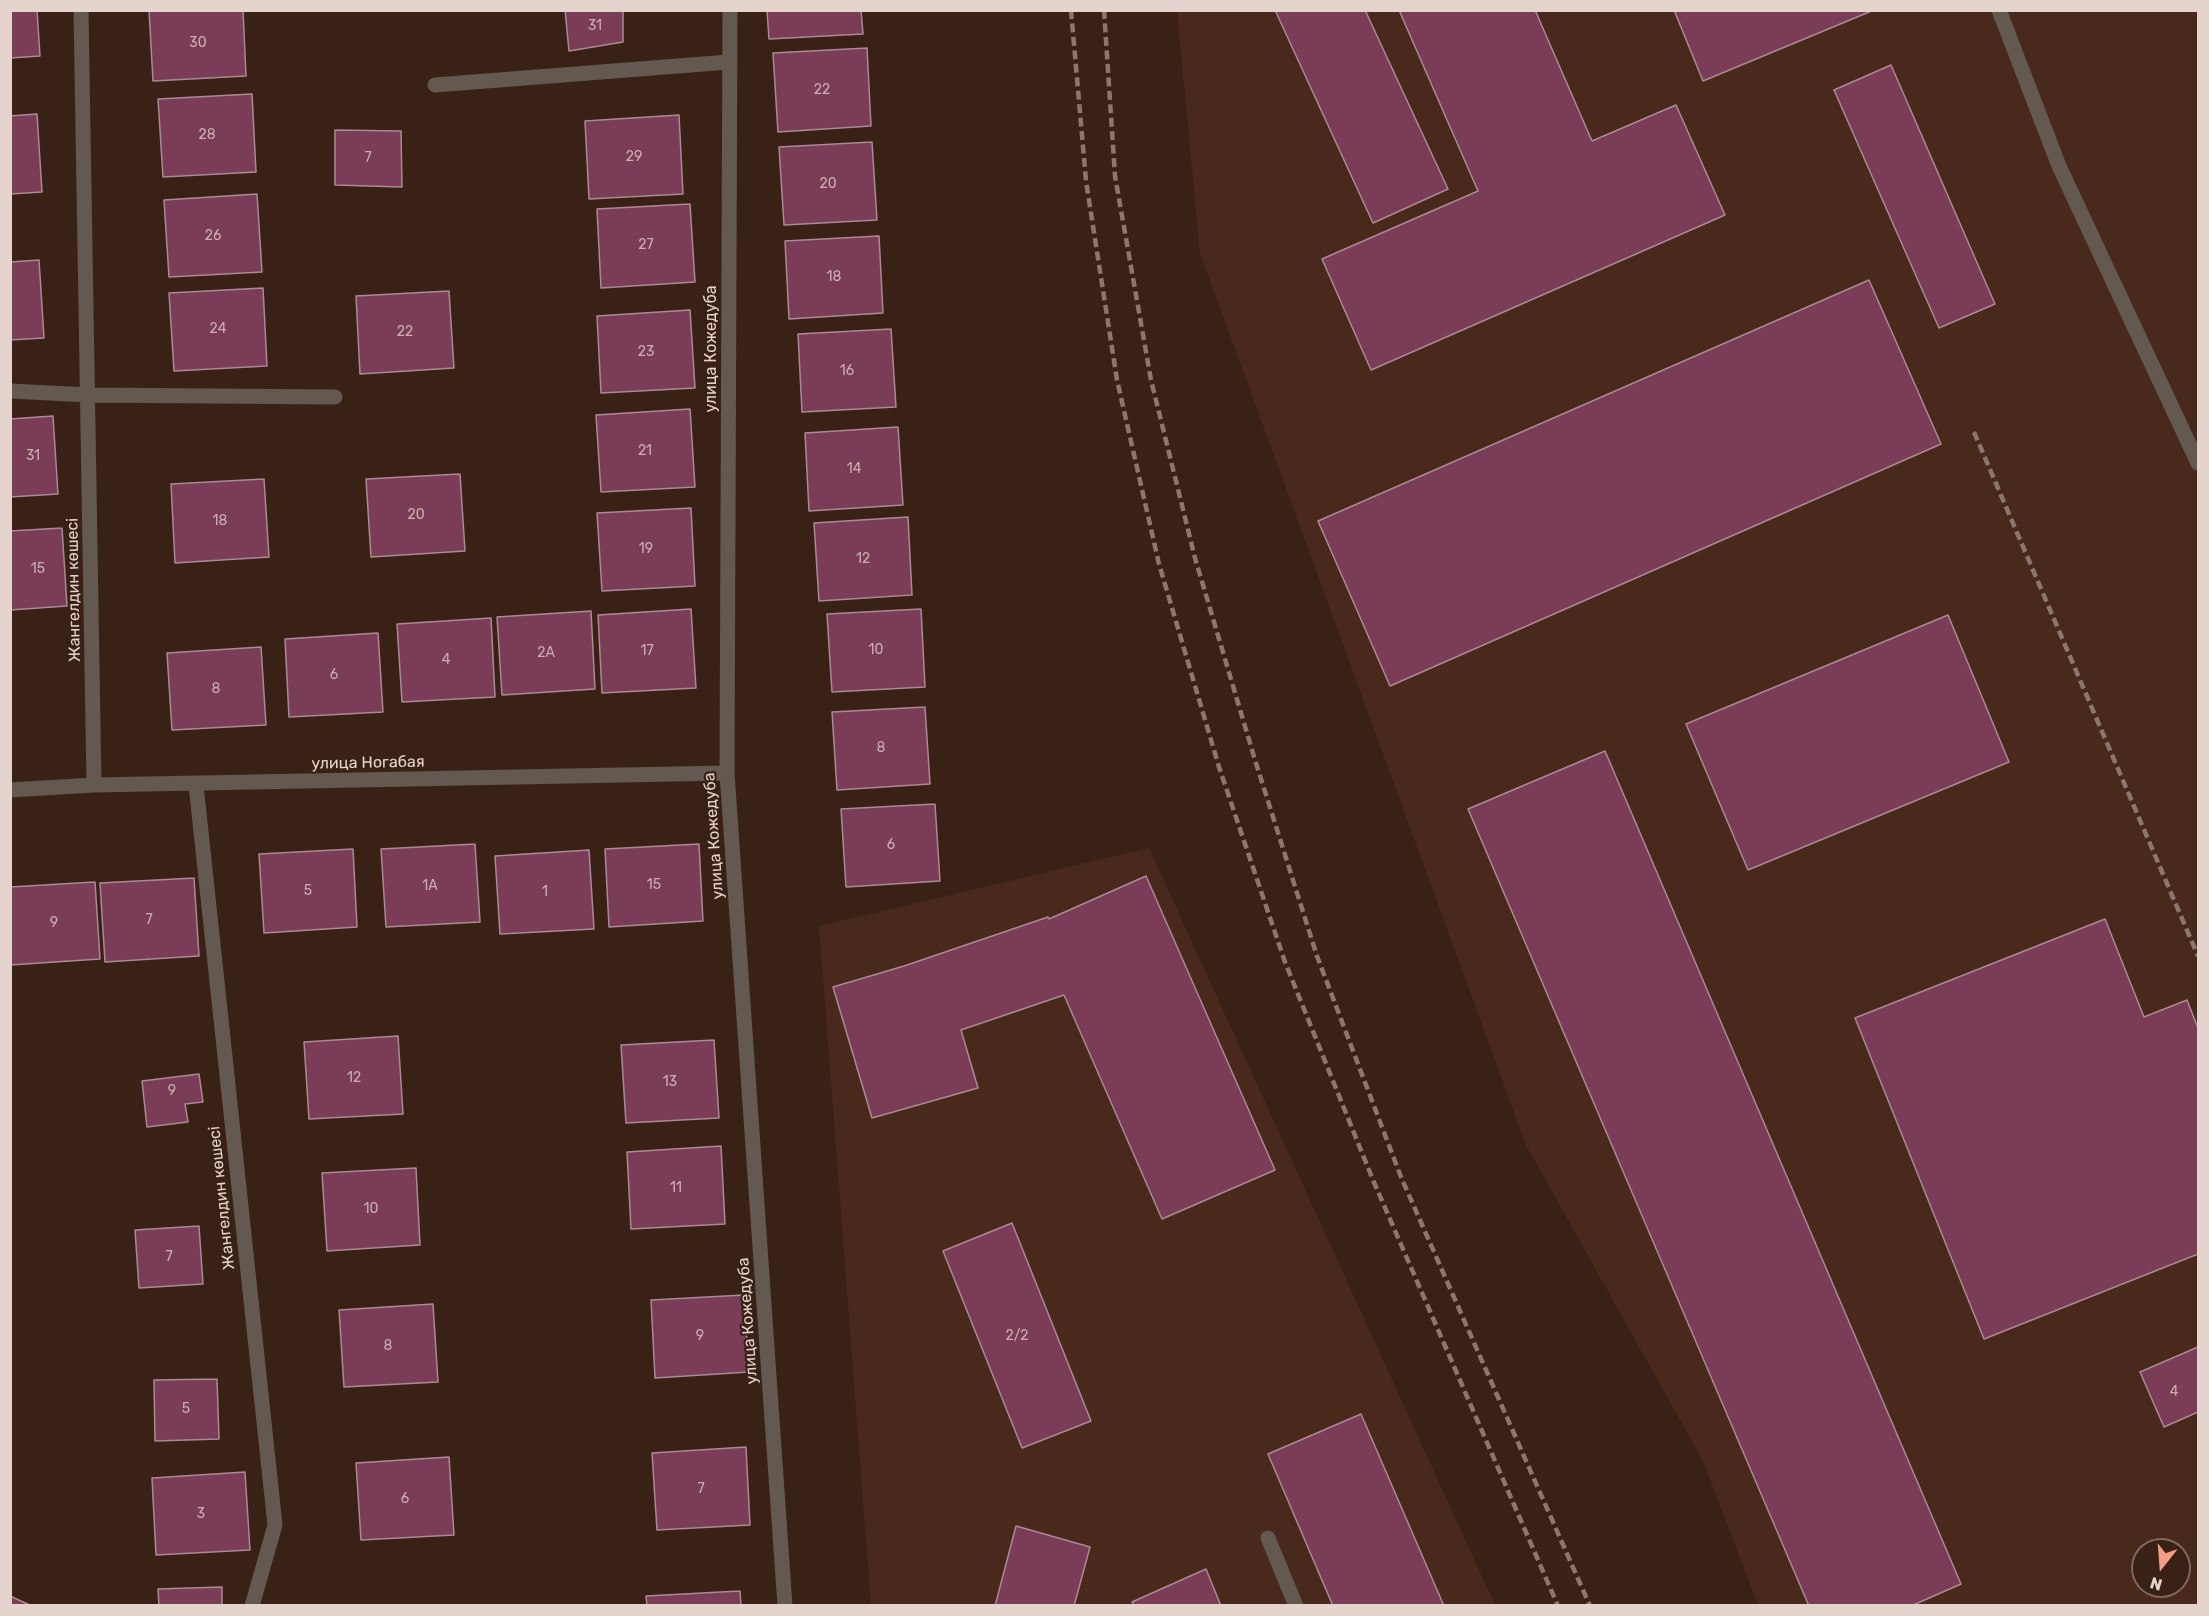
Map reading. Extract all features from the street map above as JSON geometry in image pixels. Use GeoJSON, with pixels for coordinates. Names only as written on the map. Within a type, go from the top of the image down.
{"type":"FeatureCollection","features":[{"type":"Feature","properties":{"kind":"street","name":"Жангелдин көшесі"},"geometry":{"type":"LineString","coordinates":[[81,10],[94,785]]}},
{"type":"Feature","properties":{"kind":"street","name":"улица Кожедуба"},"geometry":{"type":"LineString","coordinates":[[730,10],[727,773],[785,1605]]}},
{"type":"Feature","properties":{"kind":"street"},"geometry":{"type":"LineString","coordinates":[[2000,10],[2059,166],[2199,463]]}},
{"type":"Feature","properties":{"kind":"street"},"geometry":{"type":"LineString","coordinates":[[435,85],[729,62]]}},
{"type":"Feature","properties":{"kind":"street"},"geometry":{"type":"LineString","coordinates":[[10,391],[89,395],[335,397]]}},
{"type":"Feature","properties":{"kind":"street","name":"улица Ногабая"},"geometry":{"type":"LineString","coordinates":[[10,790],[94,785],[196,785],[727,773]]}},
{"type":"Feature","properties":{"kind":"street","name":"Жангелдин көшесі"},"geometry":{"type":"LineString","coordinates":[[196,785],[275,1525],[252,1605]]}},
{"type":"Feature","properties":{"kind":"street"},"geometry":{"type":"LineString","coordinates":[[1268,1538],[1296,1605]]}},
{"type":"Feature","properties":{"kind":"shaded area"},"geometry":{"type":"Polygon","coordinates":[[[1177,11],[2198,11],[2198,1605],[1758,1605],[1703,1461],[1526,1145],[1200,253],[1177,11]]]}},
{"type":"Feature","properties":{"kind":"shaded area"},"geometry":{"type":"Polygon","coordinates":[[[1149,848],[1495,1605],[871,1605],[819,926],[1149,848]]]}},
{"type":"Feature","properties":{"kind":"building"},"geometry":{"type":"Polygon","coordinates":[[[10,10],[37,10],[40,56],[10,58],[10,10]]]}},
{"type":"Feature","properties":{"kind":"building"},"geometry":{"type":"Polygon","coordinates":[[[149,10],[243,10],[246,76],[153,81],[149,10]]]}},
{"type":"Feature","properties":{"kind":"building"},"geometry":{"type":"Polygon","coordinates":[[[565,10],[623,10],[623,42],[569,51],[565,10]]]}},
{"type":"Feature","properties":{"kind":"building"},"geometry":{"type":"Polygon","coordinates":[[[767,10],[861,10],[863,34],[769,39],[767,10]]]}},
{"type":"Feature","properties":{"kind":"building"},"geometry":{"type":"Polygon","coordinates":[[[1275,10],[1365,10],[1448,189],[1373,223],[1275,10]]]}},
{"type":"Feature","properties":{"kind":"building"},"geometry":{"type":"Polygon","coordinates":[[[1399,10],[1535,10],[1592,141],[1676,105],[1725,215],[1371,370],[1322,259],[1478,191],[1399,10]]]}},
{"type":"Feature","properties":{"kind":"building"},"geometry":{"type":"Polygon","coordinates":[[[1674,10],[1874,10],[1703,81],[1674,10]]]}},
{"type":"Feature","properties":{"kind":"building"},"geometry":{"type":"Polygon","coordinates":[[[867,48],[871,126],[778,132],[773,53],[867,48]]]}},
{"type":"Feature","properties":{"kind":"building"},"geometry":{"type":"Polygon","coordinates":[[[1891,65],[1995,304],[1939,328],[1834,90],[1891,65]]]}},
{"type":"Feature","properties":{"kind":"building"},"geometry":{"type":"Polygon","coordinates":[[[252,94],[256,172],[163,177],[158,99],[252,94]]]}},
{"type":"Feature","properties":{"kind":"building"},"geometry":{"type":"Polygon","coordinates":[[[37,114],[42,192],[10,194],[10,116],[37,114]]]}},
{"type":"Feature","properties":{"kind":"building"},"geometry":{"type":"Polygon","coordinates":[[[679,115],[683,194],[589,199],[585,121],[679,115]]]}},
{"type":"Feature","properties":{"kind":"building"},"geometry":{"type":"Polygon","coordinates":[[[335,130],[401,131],[402,187],[335,185],[335,130]]]}},
{"type":"Feature","properties":{"kind":"building"},"geometry":{"type":"Polygon","coordinates":[[[872,142],[877,220],[784,225],[779,147],[872,142]]]}},
{"type":"Feature","properties":{"kind":"building"},"geometry":{"type":"Polygon","coordinates":[[[257,194],[262,272],[169,277],[164,200],[257,194]]]}},
{"type":"Feature","properties":{"kind":"building"},"geometry":{"type":"Polygon","coordinates":[[[690,204],[695,282],[601,288],[597,209],[690,204]]]}},
{"type":"Feature","properties":{"kind":"building"},"geometry":{"type":"Polygon","coordinates":[[[879,236],[883,313],[789,319],[785,241],[879,236]]]}},
{"type":"Feature","properties":{"kind":"building"},"geometry":{"type":"Polygon","coordinates":[[[39,260],[44,338],[10,340],[10,262],[39,260]]]}},
{"type":"Feature","properties":{"kind":"building"},"geometry":{"type":"Polygon","coordinates":[[[1869,280],[1941,444],[1390,686],[1318,521],[1869,280]]]}},
{"type":"Feature","properties":{"kind":"building"},"geometry":{"type":"Polygon","coordinates":[[[263,288],[267,366],[174,371],[169,293],[263,288]]]}},
{"type":"Feature","properties":{"kind":"building"},"geometry":{"type":"Polygon","coordinates":[[[449,291],[454,368],[360,374],[356,296],[449,291]]]}},
{"type":"Feature","properties":{"kind":"building"},"geometry":{"type":"Polygon","coordinates":[[[690,310],[695,388],[601,393],[597,316],[690,310]]]}},
{"type":"Feature","properties":{"kind":"building"},"geometry":{"type":"Polygon","coordinates":[[[891,329],[896,407],[802,412],[798,334],[891,329]]]}},
{"type":"Feature","properties":{"kind":"building"},"geometry":{"type":"Polygon","coordinates":[[[690,409],[695,487],[601,492],[596,415],[690,409]]]}},
{"type":"Feature","properties":{"kind":"building"},"geometry":{"type":"Polygon","coordinates":[[[53,416],[58,494],[10,497],[10,419],[53,416]]]}},
{"type":"Feature","properties":{"kind":"building"},"geometry":{"type":"Polygon","coordinates":[[[898,427],[903,505],[809,511],[805,433],[898,427]]]}},
{"type":"Feature","properties":{"kind":"building"},"geometry":{"type":"Polygon","coordinates":[[[460,474],[465,551],[371,557],[366,479],[460,474]]]}},
{"type":"Feature","properties":{"kind":"building"},"geometry":{"type":"Polygon","coordinates":[[[264,479],[269,557],[175,563],[171,484],[264,479]]]}},
{"type":"Feature","properties":{"kind":"building"},"geometry":{"type":"Polygon","coordinates":[[[691,508],[695,586],[602,591],[597,513],[691,508]]]}},
{"type":"Feature","properties":{"kind":"building"},"geometry":{"type":"Polygon","coordinates":[[[908,517],[912,595],[819,601],[814,523],[908,517]]]}},
{"type":"Feature","properties":{"kind":"building"},"geometry":{"type":"Polygon","coordinates":[[[62,528],[67,606],[10,610],[10,531],[62,528]]]}},
{"type":"Feature","properties":{"kind":"building"},"geometry":{"type":"Polygon","coordinates":[[[691,609],[696,688],[602,693],[598,615],[691,609]]]}},
{"type":"Feature","properties":{"kind":"building"},"geometry":{"type":"Polygon","coordinates":[[[921,609],[925,687],[832,692],[827,614],[921,609]]]}},
{"type":"Feature","properties":{"kind":"building"},"geometry":{"type":"Polygon","coordinates":[[[591,611],[595,689],[502,695],[497,617],[591,611]]]}},
{"type":"Feature","properties":{"kind":"building"},"geometry":{"type":"Polygon","coordinates":[[[1948,615],[2009,762],[1748,870],[1686,724],[1948,615]]]}},
{"type":"Feature","properties":{"kind":"building"},"geometry":{"type":"Polygon","coordinates":[[[491,618],[495,697],[402,702],[397,624],[491,618]]]}},
{"type":"Feature","properties":{"kind":"building"},"geometry":{"type":"Polygon","coordinates":[[[378,633],[383,712],[289,717],[285,639],[378,633]]]}},
{"type":"Feature","properties":{"kind":"building"},"geometry":{"type":"Polygon","coordinates":[[[261,647],[266,725],[172,730],[167,653],[261,647]]]}},
{"type":"Feature","properties":{"kind":"building"},"geometry":{"type":"Polygon","coordinates":[[[925,707],[930,784],[837,790],[832,712],[925,707]]]}},
{"type":"Feature","properties":{"kind":"building"},"geometry":{"type":"Polygon","coordinates":[[[1605,751],[1961,1584],[1911,1606],[1809,1606],[1468,809],[1605,751]]]}},
{"type":"Feature","properties":{"kind":"building"},"geometry":{"type":"Polygon","coordinates":[[[935,804],[940,881],[846,887],[841,809],[935,804]]]}},
{"type":"Feature","properties":{"kind":"building"},"geometry":{"type":"Polygon","coordinates":[[[475,844],[480,922],[386,927],[381,849],[475,844]]]}},
{"type":"Feature","properties":{"kind":"building"},"geometry":{"type":"Polygon","coordinates":[[[699,844],[703,921],[609,927],[605,849],[699,844]]]}},
{"type":"Feature","properties":{"kind":"building"},"geometry":{"type":"Polygon","coordinates":[[[353,849],[357,927],[264,933],[259,854],[353,849]]]}},
{"type":"Feature","properties":{"kind":"building"},"geometry":{"type":"Polygon","coordinates":[[[589,850],[594,929],[500,934],[495,856],[589,850]]]}},
{"type":"Feature","properties":{"kind":"building"},"geometry":{"type":"Polygon","coordinates":[[[1146,876],[1275,1170],[1162,1219],[1064,995],[961,1030],[978,1088],[872,1118],[833,987],[904,966],[1048,917],[1049,919],[1146,876]]]}},
{"type":"Feature","properties":{"kind":"building"},"geometry":{"type":"Polygon","coordinates":[[[194,878],[199,956],[105,962],[100,883],[194,878]]]}},
{"type":"Feature","properties":{"kind":"building"},"geometry":{"type":"Polygon","coordinates":[[[95,882],[100,959],[10,965],[10,887],[95,882]]]}},
{"type":"Feature","properties":{"kind":"building"},"geometry":{"type":"Polygon","coordinates":[[[2105,919],[2144,1017],[2187,1000],[2198,1028],[2198,1254],[1984,1339],[1855,1018],[2105,919]]]}},
{"type":"Feature","properties":{"kind":"building"},"geometry":{"type":"Polygon","coordinates":[[[398,1036],[403,1114],[309,1119],[304,1042],[398,1036]]]}},
{"type":"Feature","properties":{"kind":"building"},"geometry":{"type":"Polygon","coordinates":[[[714,1040],[719,1118],[626,1123],[621,1045],[714,1040]]]}},
{"type":"Feature","properties":{"kind":"building"},"geometry":{"type":"Polygon","coordinates":[[[199,1074],[203,1102],[185,1104],[188,1122],[147,1127],[142,1081],[199,1074]]]}},
{"type":"Feature","properties":{"kind":"building"},"geometry":{"type":"Polygon","coordinates":[[[721,1146],[725,1224],[631,1229],[627,1152],[721,1146]]]}},
{"type":"Feature","properties":{"kind":"building"},"geometry":{"type":"Polygon","coordinates":[[[416,1168],[420,1245],[327,1251],[322,1173],[416,1168]]]}},
{"type":"Feature","properties":{"kind":"building"},"geometry":{"type":"Polygon","coordinates":[[[1012,1223],[1091,1421],[1022,1448],[943,1251],[1012,1223]]]}},
{"type":"Feature","properties":{"kind":"building"},"geometry":{"type":"Polygon","coordinates":[[[199,1226],[203,1284],[139,1288],[135,1230],[199,1226]]]}},
{"type":"Feature","properties":{"kind":"building"},"geometry":{"type":"Polygon","coordinates":[[[744,1295],[749,1372],[655,1378],[651,1300],[744,1295]]]}},
{"type":"Feature","properties":{"kind":"building"},"geometry":{"type":"Polygon","coordinates":[[[433,1304],[438,1382],[344,1387],[339,1310],[433,1304]]]}},
{"type":"Feature","properties":{"kind":"building"},"geometry":{"type":"Polygon","coordinates":[[[2198,1347],[2198,1412],[2164,1427],[2140,1372],[2198,1347]]]}},
{"type":"Feature","properties":{"kind":"building"},"geometry":{"type":"Polygon","coordinates":[[[217,1379],[219,1439],[155,1441],[154,1380],[217,1379]]]}},
{"type":"Feature","properties":{"kind":"building"},"geometry":{"type":"Polygon","coordinates":[[[1361,1414],[1444,1606],[1333,1606],[1268,1454],[1361,1414]]]}},
{"type":"Feature","properties":{"kind":"building"},"geometry":{"type":"Polygon","coordinates":[[[746,1447],[750,1525],[657,1530],[652,1453],[746,1447]]]}},
{"type":"Feature","properties":{"kind":"building"},"geometry":{"type":"Polygon","coordinates":[[[449,1457],[454,1535],[361,1540],[356,1463],[449,1457]]]}},
{"type":"Feature","properties":{"kind":"building"},"geometry":{"type":"Polygon","coordinates":[[[245,1472],[250,1550],[156,1555],[152,1478],[245,1472]]]}},
{"type":"Feature","properties":{"kind":"building"},"geometry":{"type":"Polygon","coordinates":[[[1016,1526],[1090,1547],[1074,1606],[995,1606],[1016,1526]]]}},
{"type":"Feature","properties":{"kind":"building"},"geometry":{"type":"Polygon","coordinates":[[[1206,1569],[1221,1606],[1134,1606],[1132,1602],[1206,1569]]]}},
{"type":"Feature","properties":{"kind":"building"},"geometry":{"type":"Polygon","coordinates":[[[222,1587],[222,1606],[159,1606],[158,1589],[222,1587]]]}},
{"type":"Feature","properties":{"kind":"building"},"geometry":{"type":"Polygon","coordinates":[[[740,1591],[741,1606],[647,1606],[646,1596],[740,1591]]]}},
{"type":"Feature","properties":{"kind":"building"},"geometry":{"type":"Polygon","coordinates":[[[10,1596],[32,1606],[10,1606],[10,1596]]]}},
{"type":"Feature","properties":{"kind":"railway"},"geometry":{"type":"LineString","coordinates":[[1071,10],[1086,181],[1117,380],[1159,564],[1219,767],[1285,962],[1373,1180],[1558,1606]]}},
{"type":"Feature","properties":{"kind":"railway"},"geometry":{"type":"LineString","coordinates":[[1104,10],[1115,176],[1151,380],[1195,558],[1255,760],[1317,956],[1401,1177],[1590,1606]]}},
{"type":"Feature","properties":{"kind":"railway"},"geometry":{"type":"LineString","coordinates":[[1974,432],[2198,956]]}}]}
